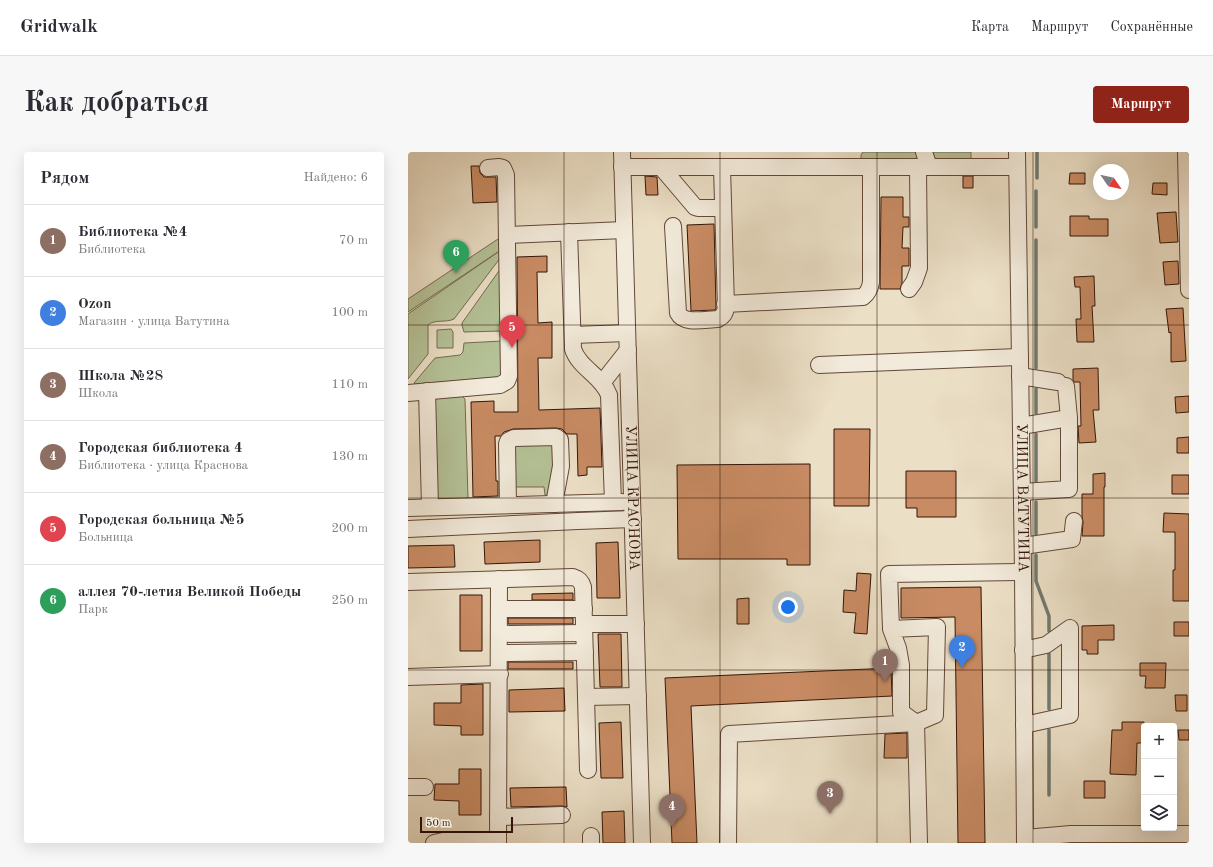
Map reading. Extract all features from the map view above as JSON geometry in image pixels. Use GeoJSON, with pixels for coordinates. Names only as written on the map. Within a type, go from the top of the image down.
{"type":"FeatureCollection","features":[{"type":"Feature","properties":{"kind":"street"},"geometry":{"type":"LineString","coordinates":[[909,289],[918,274],[919,268],[924,152]]}},
{"type":"Feature","properties":{"kind":"street"},"geometry":{"type":"LineString","coordinates":[[1186,152],[1189,290]]}},
{"type":"Feature","properties":{"kind":"street"},"geometry":{"type":"LineString","coordinates":[[622,160],[661,167],[924,167],[1017,160]]}},
{"type":"Feature","properties":{"kind":"street","name":"УЛИЦА КРАСНОВА"},"geometry":{"type":"LineString","coordinates":[[622,160],[642,843]]}},
{"type":"Feature","properties":{"kind":"street","name":"УЛИЦА ВАТУТИНА"},"geometry":{"type":"LineString","coordinates":[[1017,160],[1023,546],[1025,841]]}},
{"type":"Feature","properties":{"kind":"street"},"geometry":{"type":"LineString","coordinates":[[408,393],[500,386],[507,381],[509,369],[505,171],[500,167],[488,168]]}},
{"type":"Feature","properties":{"kind":"street"},"geometry":{"type":"LineString","coordinates":[[661,167],[695,207],[723,208]]}},
{"type":"Feature","properties":{"kind":"street"},"geometry":{"type":"LineString","coordinates":[[673,226],[678,313],[680,317],[687,320],[718,319],[725,313],[722,167]]}},
{"type":"Feature","properties":{"kind":"street"},"geometry":{"type":"LineString","coordinates":[[725,304],[863,297],[867,293],[871,282],[871,167]]}},
{"type":"Feature","properties":{"kind":"street"},"geometry":{"type":"LineString","coordinates":[[507,235],[624,230]]}},
{"type":"Feature","properties":{"kind":"street"},"geometry":{"type":"LineString","coordinates":[[569,232],[575,354],[602,384],[609,395],[613,502]]}},
{"type":"Feature","properties":{"kind":"street"},"geometry":{"type":"LineString","coordinates":[[573,335],[627,333]]}},
{"type":"Feature","properties":{"kind":"street"},"geometry":{"type":"LineString","coordinates":[[602,384],[628,350]]}},
{"type":"Feature","properties":{"kind":"street"},"geometry":{"type":"LineString","coordinates":[[819,365],[1020,357]]}},
{"type":"Feature","properties":{"kind":"street"},"geometry":{"type":"LineString","coordinates":[[1020,376],[1062,384],[1069,418],[1069,489],[1022,492]]}},
{"type":"Feature","properties":{"kind":"street"},"geometry":{"type":"LineString","coordinates":[[427,392],[430,507]]}},
{"type":"Feature","properties":{"kind":"street"},"geometry":{"type":"LineString","coordinates":[[1021,426],[1069,418]]}},
{"type":"Feature","properties":{"kind":"street"},"geometry":{"type":"LineString","coordinates":[[508,505],[508,441],[514,438],[556,437],[560,440],[561,466],[554,504]]}},
{"type":"Feature","properties":{"kind":"street"},"geometry":{"type":"LineString","coordinates":[[408,508],[632,502]]}},
{"type":"Feature","properties":{"kind":"street"},"geometry":{"type":"LineString","coordinates":[[408,528],[633,519]]}},
{"type":"Feature","properties":{"kind":"street"},"geometry":{"type":"LineString","coordinates":[[1023,546],[1072,539],[1074,521]]}},
{"type":"Feature","properties":{"kind":"street"},"geometry":{"type":"LineString","coordinates":[[916,723],[901,712],[901,665],[898,648],[891,629],[889,574],[1023,572]]}},
{"type":"Feature","properties":{"kind":"street"},"geometry":{"type":"LineString","coordinates":[[408,582],[573,577],[578,579],[583,587],[588,770]]}},
{"type":"Feature","properties":{"kind":"street"},"geometry":{"type":"LineString","coordinates":[[434,843],[443,841],[498,841],[500,579]]}},
{"type":"Feature","properties":{"kind":"street"},"geometry":{"type":"LineString","coordinates":[[500,609],[584,622],[636,624]]}},
{"type":"Feature","properties":{"kind":"street"},"geometry":{"type":"LineString","coordinates":[[500,634],[584,622]]}},
{"type":"Feature","properties":{"kind":"street"},"geometry":{"type":"LineString","coordinates":[[728,843],[729,734],[916,723],[935,715],[937,627],[891,629]]}},
{"type":"Feature","properties":{"kind":"street"},"geometry":{"type":"LineString","coordinates":[[1023,650],[1046,645],[1070,628],[1070,715],[1024,725]]}},
{"type":"Feature","properties":{"kind":"street"},"geometry":{"type":"LineString","coordinates":[[500,653],[585,652]]}},
{"type":"Feature","properties":{"kind":"street"},"geometry":{"type":"LineString","coordinates":[[408,677],[500,674]]}},
{"type":"Feature","properties":{"kind":"street"},"geometry":{"type":"LineString","coordinates":[[586,697],[638,696]]}},
{"type":"Feature","properties":{"kind":"street"},"geometry":{"type":"LineString","coordinates":[[916,723],[919,843]]}},
{"type":"Feature","properties":{"kind":"street"},"geometry":{"type":"LineString","coordinates":[[408,787],[424,787]]}},
{"type":"Feature","properties":{"kind":"street"},"geometry":{"type":"LineString","coordinates":[[498,817],[562,815]]}},
{"type":"Feature","properties":{"kind":"street"},"geometry":{"type":"LineString","coordinates":[[1025,841],[1071,834],[1189,834]]}},
{"type":"Feature","properties":{"kind":"green space"},"geometry":{"type":"Polygon","coordinates":[[[863,152],[920,152],[921,159],[861,161],[861,155],[863,152]]]}},
{"type":"Feature","properties":{"kind":"green space"},"geometry":{"type":"Polygon","coordinates":[[[926,152],[971,152],[971,163],[933,163],[926,152]]]}},
{"type":"Feature","properties":{"kind":"green space"},"geometry":{"type":"Polygon","coordinates":[[[504,235],[504,248],[408,312],[408,299],[504,235]]]}},
{"type":"Feature","properties":{"kind":"green space"},"geometry":{"type":"Polygon","coordinates":[[[504,248],[504,253],[454,319],[433,322],[428,325],[428,354],[408,379],[408,314],[504,248]]]}},
{"type":"Feature","properties":{"kind":"green space"},"geometry":{"type":"Polygon","coordinates":[[[501,268],[503,331],[464,332],[462,323],[501,268]]]}},
{"type":"Feature","properties":{"kind":"green space"},"geometry":{"type":"Polygon","coordinates":[[[451,329],[453,332],[453,348],[437,348],[437,330],[451,329]]]}},
{"type":"Feature","properties":{"kind":"green space"},"geometry":{"type":"Polygon","coordinates":[[[502,341],[504,377],[414,383],[435,358],[460,355],[463,352],[464,343],[502,341]]]}},
{"type":"Feature","properties":{"kind":"green space"},"geometry":{"type":"Polygon","coordinates":[[[462,396],[465,399],[468,498],[437,502],[435,398],[462,396]]]}},
{"type":"Feature","properties":{"kind":"green space"},"geometry":{"type":"Polygon","coordinates":[[[553,440],[556,465],[548,495],[545,495],[544,487],[515,487],[512,444],[553,440]]]}},
{"type":"Feature","properties":{"kind":"building"},"geometry":{"type":"Polygon","coordinates":[[[471,166],[479,166],[480,173],[484,177],[496,177],[497,202],[473,203],[471,166]]]}},
{"type":"Feature","properties":{"kind":"building"},"geometry":{"type":"Polygon","coordinates":[[[1070,173],[1085,173],[1085,184],[1069,184],[1070,173]]]}},
{"type":"Feature","properties":{"kind":"building"},"geometry":{"type":"Polygon","coordinates":[[[645,176],[657,177],[658,195],[646,195],[645,176]]]}},
{"type":"Feature","properties":{"kind":"building"},"geometry":{"type":"Polygon","coordinates":[[[963,176],[973,176],[973,188],[963,188],[963,176]]]}},
{"type":"Feature","properties":{"kind":"building"},"geometry":{"type":"Polygon","coordinates":[[[1153,183],[1167,183],[1167,195],[1152,194],[1153,183]]]}},
{"type":"Feature","properties":{"kind":"building"},"geometry":{"type":"Polygon","coordinates":[[[881,197],[903,197],[903,217],[909,217],[909,227],[903,227],[902,248],[909,248],[909,266],[902,266],[902,283],[900,289],[880,289],[881,197]]]}},
{"type":"Feature","properties":{"kind":"building"},"geometry":{"type":"Polygon","coordinates":[[[1176,212],[1178,242],[1160,243],[1157,213],[1176,212]]]}},
{"type":"Feature","properties":{"kind":"building"},"geometry":{"type":"Polygon","coordinates":[[[1070,216],[1089,216],[1089,219],[1108,219],[1108,236],[1070,236],[1070,216]]]}},
{"type":"Feature","properties":{"kind":"building"},"geometry":{"type":"Polygon","coordinates":[[[714,224],[716,308],[715,310],[691,311],[687,225],[714,224]]]}},
{"type":"Feature","properties":{"kind":"building"},"geometry":{"type":"Polygon","coordinates":[[[547,256],[547,272],[537,272],[538,323],[552,322],[552,358],[538,358],[539,410],[600,408],[602,467],[587,467],[587,475],[578,476],[577,434],[567,434],[562,429],[556,428],[513,429],[504,432],[501,436],[495,436],[496,481],[498,481],[498,496],[473,497],[471,402],[494,401],[494,412],[518,412],[517,257],[547,256]]]}},
{"type":"Feature","properties":{"kind":"building"},"geometry":{"type":"Polygon","coordinates":[[[1178,261],[1179,284],[1165,285],[1163,262],[1178,261]]]}},
{"type":"Feature","properties":{"kind":"building"},"geometry":{"type":"Polygon","coordinates":[[[1094,276],[1095,306],[1092,306],[1094,342],[1077,342],[1076,319],[1081,319],[1080,287],[1075,287],[1074,277],[1094,276]]]}},
{"type":"Feature","properties":{"kind":"building"},"geometry":{"type":"Polygon","coordinates":[[[1183,308],[1186,361],[1171,362],[1171,332],[1169,333],[1166,309],[1183,308]]]}},
{"type":"Feature","properties":{"kind":"building"},"geometry":{"type":"Polygon","coordinates":[[[1098,368],[1099,410],[1093,410],[1096,442],[1079,443],[1078,426],[1081,426],[1080,382],[1074,382],[1073,369],[1098,368]]]}},
{"type":"Feature","properties":{"kind":"building"},"geometry":{"type":"Polygon","coordinates":[[[1189,396],[1189,412],[1176,413],[1175,397],[1189,396]]]}},
{"type":"Feature","properties":{"kind":"building"},"geometry":{"type":"Polygon","coordinates":[[[834,429],[870,429],[869,506],[834,506],[834,429]]]}},
{"type":"Feature","properties":{"kind":"building"},"geometry":{"type":"Polygon","coordinates":[[[1189,437],[1189,453],[1177,453],[1177,438],[1189,437]]]}},
{"type":"Feature","properties":{"kind":"building"},"geometry":{"type":"Polygon","coordinates":[[[810,464],[810,565],[787,565],[787,559],[678,559],[677,465],[810,464]]]}},
{"type":"Feature","properties":{"kind":"building"},"geometry":{"type":"Polygon","coordinates":[[[906,471],[956,471],[956,517],[917,517],[917,508],[906,508],[906,471]]]}},
{"type":"Feature","properties":{"kind":"building"},"geometry":{"type":"Polygon","coordinates":[[[1105,473],[1104,536],[1082,536],[1082,494],[1093,494],[1093,474],[1105,473]]]}},
{"type":"Feature","properties":{"kind":"building"},"geometry":{"type":"Polygon","coordinates":[[[1172,475],[1189,475],[1189,494],[1172,494],[1172,475]]]}},
{"type":"Feature","properties":{"kind":"building"},"geometry":{"type":"Polygon","coordinates":[[[1164,513],[1189,514],[1189,601],[1173,601],[1175,532],[1163,532],[1164,513]]]}},
{"type":"Feature","properties":{"kind":"building"},"geometry":{"type":"Polygon","coordinates":[[[540,540],[540,562],[485,564],[484,542],[540,540]]]}},
{"type":"Feature","properties":{"kind":"building"},"geometry":{"type":"Polygon","coordinates":[[[618,542],[620,598],[597,598],[596,543],[618,542]]]}},
{"type":"Feature","properties":{"kind":"building"},"geometry":{"type":"Polygon","coordinates":[[[454,545],[455,567],[408,568],[408,546],[454,545]]]}},
{"type":"Feature","properties":{"kind":"building"},"geometry":{"type":"Polygon","coordinates":[[[857,573],[871,574],[867,634],[854,633],[856,613],[843,612],[844,590],[856,591],[857,573]]]}},
{"type":"Feature","properties":{"kind":"building"},"geometry":{"type":"Polygon","coordinates":[[[981,587],[985,843],[958,843],[955,617],[901,618],[901,588],[981,587]]]}},
{"type":"Feature","properties":{"kind":"building"},"geometry":{"type":"Polygon","coordinates":[[[573,593],[573,600],[532,600],[532,594],[573,593]]]}},
{"type":"Feature","properties":{"kind":"building"},"geometry":{"type":"Polygon","coordinates":[[[460,595],[482,595],[482,651],[460,651],[460,595]]]}},
{"type":"Feature","properties":{"kind":"building"},"geometry":{"type":"Polygon","coordinates":[[[749,598],[749,624],[737,624],[737,599],[749,598]]]}},
{"type":"Feature","properties":{"kind":"building"},"geometry":{"type":"Polygon","coordinates":[[[508,618],[573,618],[573,624],[508,624],[508,618]]]}},
{"type":"Feature","properties":{"kind":"building"},"geometry":{"type":"Polygon","coordinates":[[[1174,622],[1189,622],[1189,636],[1174,636],[1174,622]]]}},
{"type":"Feature","properties":{"kind":"building"},"geometry":{"type":"Polygon","coordinates":[[[1114,625],[1114,640],[1098,640],[1098,654],[1087,654],[1087,650],[1082,650],[1082,626],[1114,625]]]}},
{"type":"Feature","properties":{"kind":"building"},"geometry":{"type":"Polygon","coordinates":[[[598,634],[621,634],[622,687],[600,687],[598,634]]]}},
{"type":"Feature","properties":{"kind":"building"},"geometry":{"type":"Polygon","coordinates":[[[508,662],[573,662],[573,669],[508,669],[508,662]]]}},
{"type":"Feature","properties":{"kind":"building"},"geometry":{"type":"Polygon","coordinates":[[[1140,663],[1166,663],[1165,688],[1145,688],[1146,676],[1140,676],[1140,663]]]}},
{"type":"Feature","properties":{"kind":"building"},"geometry":{"type":"Polygon","coordinates":[[[891,668],[892,696],[691,706],[697,843],[672,843],[665,678],[891,668]]]}},
{"type":"Feature","properties":{"kind":"building"},"geometry":{"type":"Polygon","coordinates":[[[483,684],[483,735],[461,735],[461,726],[434,725],[434,703],[461,703],[461,685],[483,684]]]}},
{"type":"Feature","properties":{"kind":"building"},"geometry":{"type":"Polygon","coordinates":[[[564,688],[565,711],[509,712],[509,690],[564,688]]]}},
{"type":"Feature","properties":{"kind":"building"},"geometry":{"type":"Polygon","coordinates":[[[1175,695],[1187,695],[1187,711],[1176,711],[1175,695]]]}},
{"type":"Feature","properties":{"kind":"building"},"geometry":{"type":"Polygon","coordinates":[[[621,722],[623,778],[601,778],[599,723],[621,722]]]}},
{"type":"Feature","properties":{"kind":"building"},"geometry":{"type":"Polygon","coordinates":[[[1122,722],[1144,722],[1141,723],[1141,743],[1137,743],[1136,775],[1110,774],[1112,730],[1122,730],[1122,722]]]}},
{"type":"Feature","properties":{"kind":"building"},"geometry":{"type":"Polygon","coordinates":[[[1178,730],[1189,730],[1189,740],[1179,740],[1178,730]]]}},
{"type":"Feature","properties":{"kind":"building"},"geometry":{"type":"Polygon","coordinates":[[[907,733],[907,758],[884,758],[885,734],[907,733]]]}},
{"type":"Feature","properties":{"kind":"building"},"geometry":{"type":"Polygon","coordinates":[[[459,769],[481,769],[481,815],[459,815],[459,801],[434,800],[435,784],[459,784],[459,769]]]}},
{"type":"Feature","properties":{"kind":"building"},"geometry":{"type":"Polygon","coordinates":[[[1084,781],[1105,781],[1105,798],[1084,798],[1084,781]]]}},
{"type":"Feature","properties":{"kind":"building"},"geometry":{"type":"Polygon","coordinates":[[[566,787],[567,807],[511,807],[510,788],[566,787]]]}},
{"type":"Feature","properties":{"kind":"building"},"geometry":{"type":"Polygon","coordinates":[[[624,811],[625,843],[603,843],[602,812],[624,811]]]}},
{"type":"Feature","properties":{"kind":"waterway"},"geometry":{"type":"LineString","coordinates":[[1037,152],[1037,178]]}},
{"type":"Feature","properties":{"kind":"waterway"},"geometry":{"type":"LineString","coordinates":[[1036,191],[1036,227]]}},
{"type":"Feature","properties":{"kind":"waterway"},"geometry":{"type":"LineString","coordinates":[[1036,240],[1036,368]]}},
{"type":"Feature","properties":{"kind":"waterway"},"geometry":{"type":"LineString","coordinates":[[1036,389],[1036,413]]}},
{"type":"Feature","properties":{"kind":"waterway"},"geometry":{"type":"LineString","coordinates":[[1036,434],[1036,481]]}},
{"type":"Feature","properties":{"kind":"waterway"},"geometry":{"type":"LineString","coordinates":[[1036,502],[1036,534]]}},
{"type":"Feature","properties":{"kind":"waterway"},"geometry":{"type":"LineString","coordinates":[[1036,555],[1036,581],[1049,616],[1049,631]]}},
{"type":"Feature","properties":{"kind":"waterway"},"geometry":{"type":"LineString","coordinates":[[1049,654],[1049,709]]}},
{"type":"Feature","properties":{"kind":"waterway"},"geometry":{"type":"LineString","coordinates":[[1049,730],[1049,795]]}},
{"type":"Feature","properties":{"kind":"place","name":"аллея 70-летия Великой Победы"},"geometry":{"type":"Point","coordinates":[456,273]}},
{"type":"Feature","properties":{"kind":"place","name":"Городская больница №5"},"geometry":{"type":"Point","coordinates":[512,348]}},
{"type":"Feature","properties":{"kind":"place","name":"Ozon"},"geometry":{"type":"Point","coordinates":[962,668]}},
{"type":"Feature","properties":{"kind":"place","name":"Библиотека №4"},"geometry":{"type":"Point","coordinates":[885,682]}},
{"type":"Feature","properties":{"kind":"place","name":"Школа №28"},"geometry":{"type":"Point","coordinates":[830,814]}},
{"type":"Feature","properties":{"kind":"place","name":"Городская библиотека 4"},"geometry":{"type":"Point","coordinates":[672,827]}}]}
